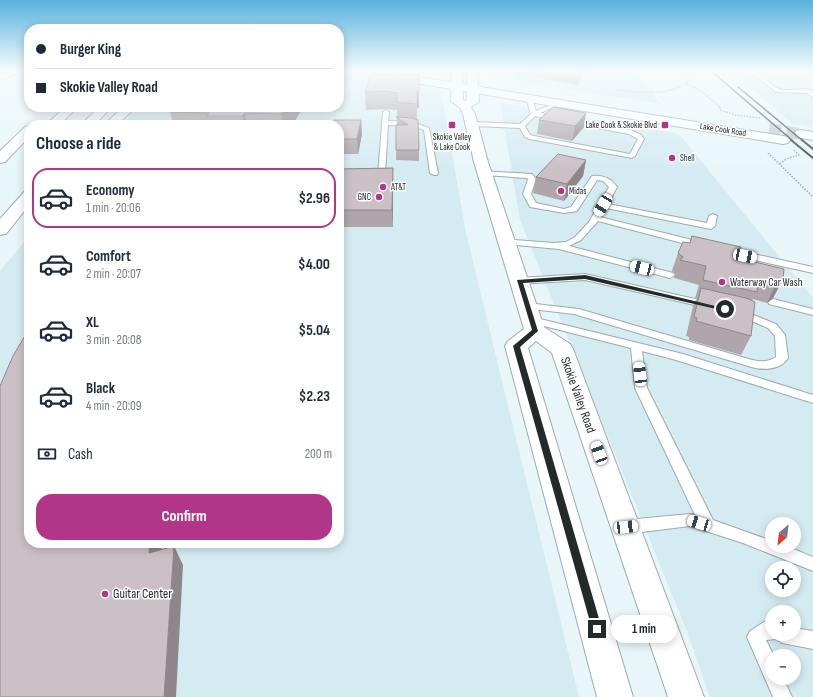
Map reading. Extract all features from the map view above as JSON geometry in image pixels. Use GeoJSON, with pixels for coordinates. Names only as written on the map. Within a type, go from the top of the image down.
{"type":"FeatureCollection","features":[{"type":"Feature","properties":{"kind":"main road"},"geometry":{"type":"LineString","coordinates":[[459,103],[465,106],[470,114],[485,173],[531,319],[516,346],[615,697]]}},
{"type":"Feature","properties":{"kind":"main road"},"geometry":{"type":"LineString","coordinates":[[465,106],[471,103]]}},
{"type":"Feature","properties":{"kind":"main road","name":"Lake Cook Road"},"geometry":{"type":"LineString","coordinates":[[552,103],[784,140]]}},
{"type":"Feature","properties":{"kind":"main road","name":"Lake Cook Road"},"geometry":{"type":"LineString","coordinates":[[609,103],[769,129]]}},
{"type":"Feature","properties":{"kind":"main road"},"geometry":{"type":"LineString","coordinates":[[58,120],[66,112]]}},
{"type":"Feature","properties":{"kind":"main road"},"geometry":{"type":"LineString","coordinates":[[92,120],[101,112]]}},
{"type":"Feature","properties":{"kind":"main road"},"geometry":{"type":"LineString","coordinates":[[116,120],[124,112]]}},
{"type":"Feature","properties":{"kind":"main road"},"geometry":{"type":"LineString","coordinates":[[2,165],[24,136]]}},
{"type":"Feature","properties":{"kind":"main road"},"geometry":{"type":"LineString","coordinates":[[2,165],[24,150]]}},
{"type":"Feature","properties":{"kind":"main road"},"geometry":{"type":"LineString","coordinates":[[0,230],[24,201]]}},
{"type":"Feature","properties":{"kind":"main road"},"geometry":{"type":"LineString","coordinates":[[0,243],[24,217]]}},
{"type":"Feature","properties":{"kind":"main road","name":"Skokie Valley Road"},"geometry":{"type":"LineString","coordinates":[[531,319],[562,349],[686,697]]}},
{"type":"Feature","properties":{"kind":"lane"},"geometry":{"type":"LineString","coordinates":[[530,103],[534,114]]}},
{"type":"Feature","properties":{"kind":"lane"},"geometry":{"type":"LineString","coordinates":[[472,124],[522,126],[534,114],[560,104]]}},
{"type":"Feature","properties":{"kind":"lane"},"geometry":{"type":"LineString","coordinates":[[381,173],[386,112]]}},
{"type":"Feature","properties":{"kind":"lane"},"geometry":{"type":"LineString","coordinates":[[522,126],[528,136],[532,138],[632,156],[641,139],[639,136],[631,132],[534,114]]}},
{"type":"Feature","properties":{"kind":"lane"},"geometry":{"type":"LineString","coordinates":[[385,124],[409,124],[422,126],[427,129],[434,173]]}},
{"type":"Feature","properties":{"kind":"lane"},"geometry":{"type":"LineString","coordinates":[[485,173],[529,176],[532,179],[527,194],[533,205],[564,210],[574,208],[595,178],[603,178],[611,183],[613,188],[587,231],[576,241],[559,246]]}},
{"type":"Feature","properties":{"kind":"lane"},"geometry":{"type":"LineString","coordinates":[[603,205],[711,226],[713,216]]}},
{"type":"Feature","properties":{"kind":"lane"},"geometry":{"type":"LineString","coordinates":[[594,218],[745,256],[813,270]]}},
{"type":"Feature","properties":{"kind":"lane"},"geometry":{"type":"LineString","coordinates":[[506,241],[559,246],[670,275]]}},
{"type":"Feature","properties":{"kind":"lane"},"geometry":{"type":"LineString","coordinates":[[519,281],[585,277],[717,308]]}},
{"type":"Feature","properties":{"kind":"lane"},"geometry":{"type":"LineString","coordinates":[[773,302],[813,312]]}},
{"type":"Feature","properties":{"kind":"lane"},"geometry":{"type":"LineString","coordinates":[[531,319],[575,311],[744,362],[770,365],[775,364],[782,358],[780,335],[772,326],[758,319],[733,311]]}},
{"type":"Feature","properties":{"kind":"lane"},"geometry":{"type":"LineString","coordinates":[[531,319],[679,357],[813,399]]}},
{"type":"Feature","properties":{"kind":"lane"},"geometry":{"type":"LineString","coordinates":[[636,346],[641,388],[708,526]]}},
{"type":"Feature","properties":{"kind":"lane"},"geometry":{"type":"LineString","coordinates":[[626,527],[690,520],[745,537],[813,564]]}},
{"type":"Feature","properties":{"kind":"lane"},"geometry":{"type":"LineString","coordinates":[[765,630],[756,637],[765,658]]}},
{"type":"Feature","properties":{"kind":"lane"},"geometry":{"type":"LineString","coordinates":[[801,638],[813,640]]}},
{"type":"Feature","properties":{"kind":"lane"},"geometry":{"type":"LineString","coordinates":[[777,685],[782,697]]}},
{"type":"Feature","properties":{"kind":"path"},"geometry":{"type":"LineString","coordinates":[[715,103],[720,107],[720,110],[725,112],[747,117],[760,118]]}},
{"type":"Feature","properties":{"kind":"path"},"geometry":{"type":"LineString","coordinates":[[767,151],[813,197]]}},
{"type":"Feature","properties":{"kind":"shaded area"},"geometry":{"type":"Polygon","coordinates":[[[344,103],[443,103],[466,233],[579,697],[0,697],[0,271],[24,242],[24,548],[344,548],[344,120],[127,120],[135,112],[344,112],[344,103]]]}},
{"type":"Feature","properties":{"kind":"shaded area"},"geometry":{"type":"Polygon","coordinates":[[[500,103],[679,134],[813,298],[813,697],[710,697],[688,634],[520,220],[500,103]]]}},
{"type":"Feature","properties":{"kind":"shaded area"},"geometry":{"type":"Polygon","coordinates":[[[768,103],[813,103],[813,127],[793,124],[768,103]]]}},
{"type":"Feature","properties":{"kind":"building"},"geometry":{"type":"Polygon","coordinates":[[[402,103],[417,103],[417,104],[402,103]]]}},
{"type":"Feature","properties":{"kind":"building"},"geometry":{"type":"Polygon","coordinates":[[[553,107],[586,113],[575,126],[539,120],[553,107]]]}},
{"type":"Feature","properties":{"kind":"building"},"geometry":{"type":"Polygon","coordinates":[[[170,112],[282,112],[281,114],[245,113],[242,116],[207,116],[209,113],[170,112]]]}},
{"type":"Feature","properties":{"kind":"building"},"geometry":{"type":"Polygon","coordinates":[[[396,117],[418,120],[419,150],[396,150],[396,125],[408,125],[396,117]]]}},
{"type":"Feature","properties":{"kind":"building"},"geometry":{"type":"Polygon","coordinates":[[[344,120],[361,120],[357,139],[344,139],[344,120]]]}},
{"type":"Feature","properties":{"kind":"building"},"geometry":{"type":"Polygon","coordinates":[[[558,154],[586,160],[567,184],[536,177],[558,154]]]}},
{"type":"Feature","properties":{"kind":"building"},"geometry":{"type":"Polygon","coordinates":[[[393,168],[392,210],[344,210],[344,169],[393,168]]]}},
{"type":"Feature","properties":{"kind":"building"},"geometry":{"type":"Polygon","coordinates":[[[692,236],[741,247],[738,258],[784,269],[783,279],[776,284],[758,280],[757,292],[703,280],[706,266],[680,260],[683,257],[678,253],[683,242],[690,243],[692,236]]]}},
{"type":"Feature","properties":{"kind":"building"},"geometry":{"type":"Polygon","coordinates":[[[701,288],[746,298],[755,302],[751,336],[696,321],[697,318],[694,317],[701,288]]]}},
{"type":"Feature","properties":{"kind":"building"},"geometry":{"type":"Polygon","coordinates":[[[24,337],[24,548],[150,548],[149,553],[167,548],[174,548],[164,697],[0,697],[0,386],[13,356],[24,337]]]}},
{"type":"Feature","properties":{"kind":"tunnel"},"geometry":{"type":"LineString","coordinates":[[769,129],[801,134]]}},
{"type":"Feature","properties":{"kind":"railway"},"geometry":{"type":"LineString","coordinates":[[748,103],[793,141]]}},
{"type":"Feature","properties":{"kind":"railway"},"geometry":{"type":"LineString","coordinates":[[757,103],[803,141]]}},
{"type":"Feature","properties":{"kind":"railway"},"geometry":{"type":"LineString","coordinates":[[791,140],[813,158]]}},
{"type":"Feature","properties":{"kind":"railway"},"geometry":{"type":"LineString","coordinates":[[802,140],[813,149]]}},
{"type":"Feature","properties":{"kind":"place","name":"Skokie Valley & Lake Cook"},"geometry":{"type":"Point","coordinates":[452,125]}},
{"type":"Feature","properties":{"kind":"place","name":"Lake Cook & Skokie Blvd"},"geometry":{"type":"Point","coordinates":[665,125]}},
{"type":"Feature","properties":{"kind":"place","name":"Shell"},"geometry":{"type":"Point","coordinates":[672,158]}},
{"type":"Feature","properties":{"kind":"place","name":"AT&T"},"geometry":{"type":"Point","coordinates":[383,187]}},
{"type":"Feature","properties":{"kind":"place","name":"Midas"},"geometry":{"type":"Point","coordinates":[561,191]}},
{"type":"Feature","properties":{"kind":"place","name":"GNC"},"geometry":{"type":"Point","coordinates":[379,197]}},
{"type":"Feature","properties":{"kind":"place","name":"Waterway Car Wash"},"geometry":{"type":"Point","coordinates":[722,282]}},
{"type":"Feature","properties":{"kind":"place","name":"Guitar Center"},"geometry":{"type":"Point","coordinates":[105,594]}},
{"type":"Feature","properties":{"kind":"route"},"geometry":{"type":"LineString","coordinates":[[597,629],[516,346],[535,331],[519,281],[585,277],[725,309]]}}]}
